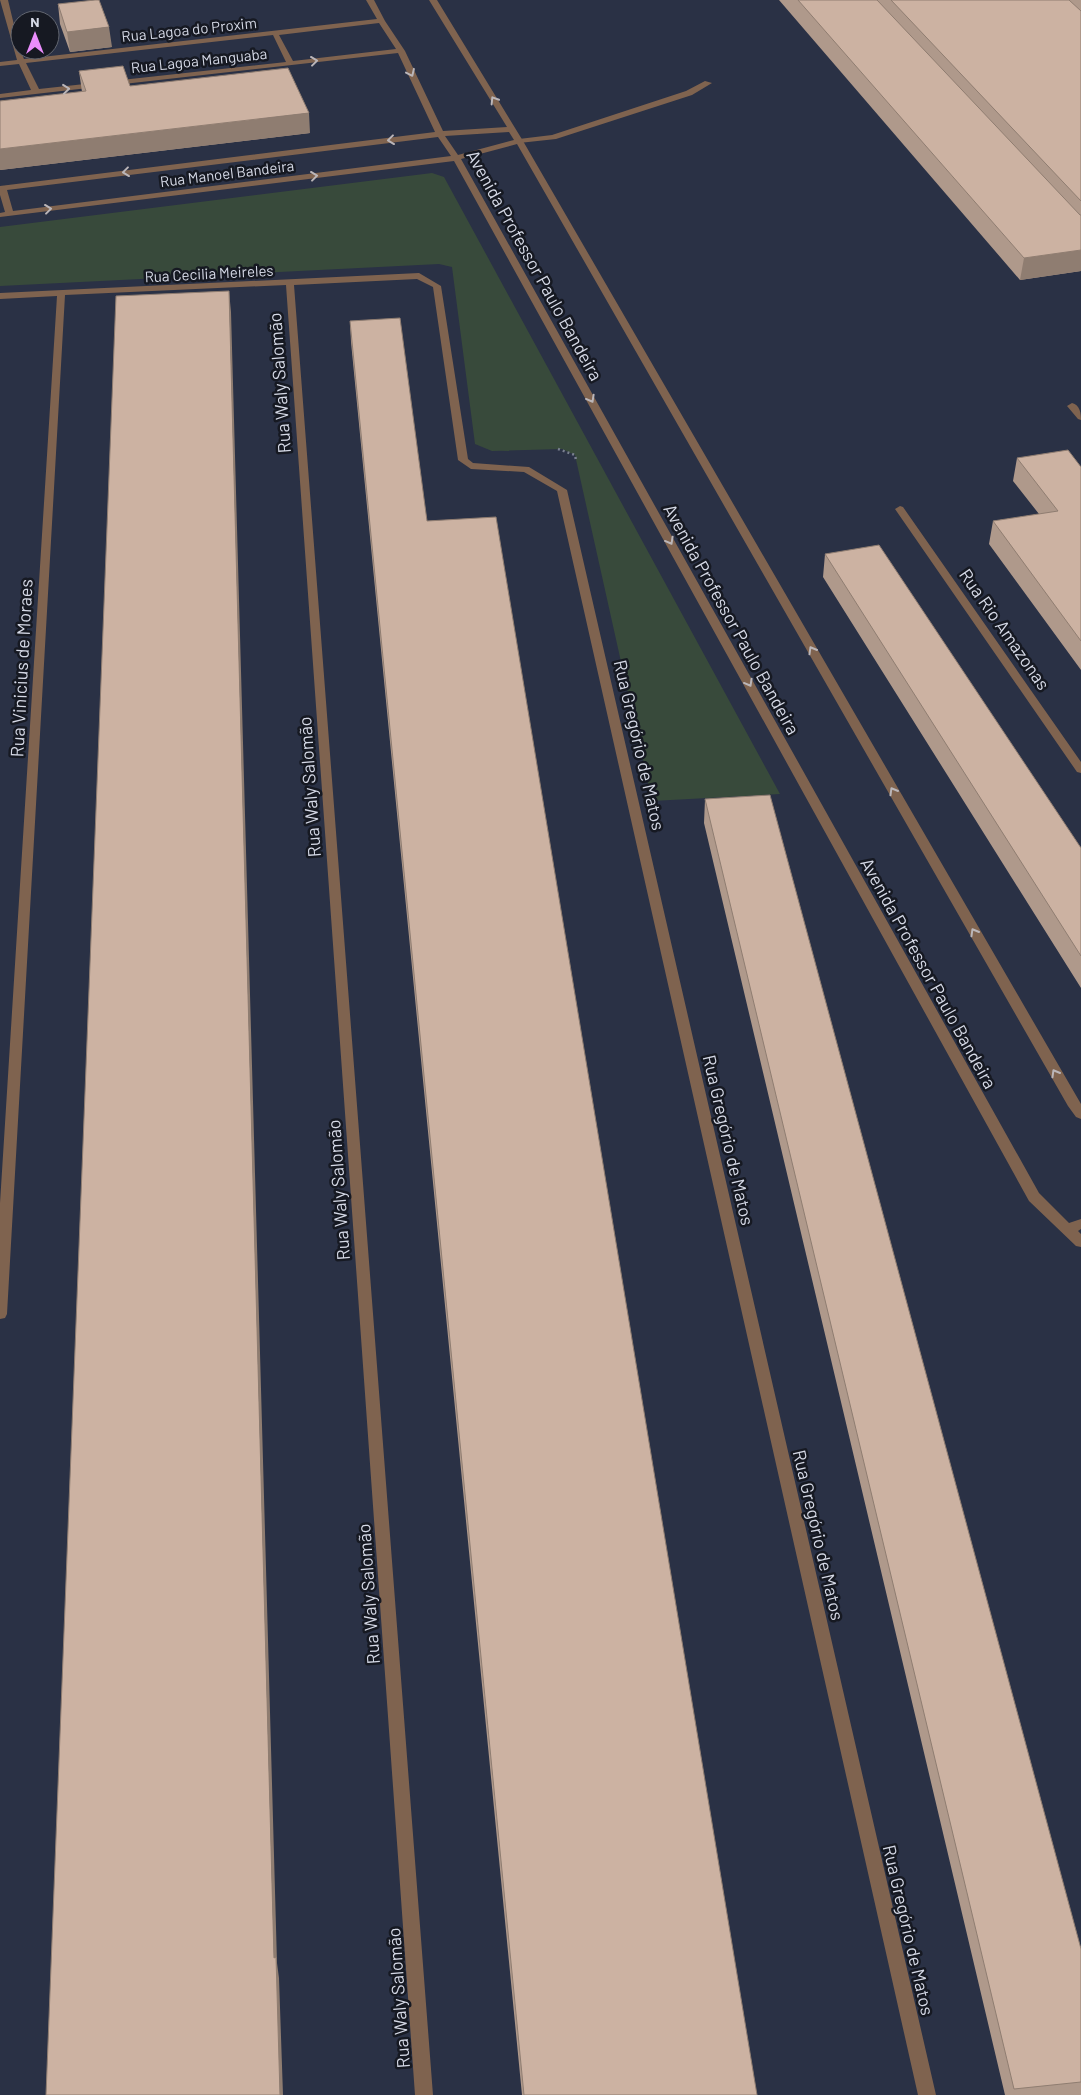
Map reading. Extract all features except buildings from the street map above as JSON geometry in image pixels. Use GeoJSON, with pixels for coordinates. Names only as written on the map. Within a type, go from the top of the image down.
{"type":"FeatureCollection","features":[{"type":"Feature","properties":{"kind":"street"},"geometry":{"type":"LineString","coordinates":[[4,0],[21,61],[36,92]]}},
{"type":"Feature","properties":{"kind":"street","name":"Avenida Professor Paulo Bandeira"},"geometry":{"type":"LineString","coordinates":[[370,0],[381,21],[401,51],[440,134],[456,158],[1034,1197],[1081,1242]]}},
{"type":"Feature","properties":{"kind":"street"},"geometry":{"type":"LineString","coordinates":[[433,0],[519,141],[1077,1102],[1081,1114]]}},
{"type":"Feature","properties":{"kind":"street","name":"Rua Lagoa do Proxim"},"geometry":{"type":"LineString","coordinates":[[0,64],[381,21]]}},
{"type":"Feature","properties":{"kind":"street"},"geometry":{"type":"LineString","coordinates":[[275,33],[291,64]]}},
{"type":"Feature","properties":{"kind":"street","name":"Rua Lagoa Manguaba"},"geometry":{"type":"LineString","coordinates":[[0,96],[401,51]]}},
{"type":"Feature","properties":{"kind":"street","name":"Rua Manoel Bandeira"},"geometry":{"type":"LineString","coordinates":[[0,215],[456,158],[519,141],[553,137],[689,93],[708,82]]}},
{"type":"Feature","properties":{"kind":"street","name":"Rua Manoel Bandeira"},"geometry":{"type":"LineString","coordinates":[[1,188],[440,134],[512,129]]}},
{"type":"Feature","properties":{"kind":"street"},"geometry":{"type":"LineString","coordinates":[[1,188],[10,214]]}},
{"type":"Feature","properties":{"kind":"street","name":"Rua Cecilia Meireles"},"geometry":{"type":"LineString","coordinates":[[0,296],[419,276]]}},
{"type":"Feature","properties":{"kind":"street","name":"Rua Gregório de Matos"},"geometry":{"type":"LineString","coordinates":[[419,276],[437,286],[462,460],[470,466],[526,469],[562,490],[927,2095]]}},
{"type":"Feature","properties":{"kind":"street","name":"Rua Waly Salomão"},"geometry":{"type":"LineString","coordinates":[[290,283],[424,2095]]}},
{"type":"Feature","properties":{"kind":"street","name":"Rua Vinicius de Moraes"},"geometry":{"type":"LineString","coordinates":[[0,1314],[61,294]]}},
{"type":"Feature","properties":{"kind":"street"},"geometry":{"type":"LineString","coordinates":[[1072,406],[1081,417]]}},
{"type":"Feature","properties":{"kind":"street","name":"Rua Rio Amazonas"},"geometry":{"type":"LineString","coordinates":[[900,509],[1081,770]]}},
{"type":"Feature","properties":{"kind":"street"},"geometry":{"type":"LineString","coordinates":[[1067,1229],[1081,1224]]}},
{"type":"Feature","properties":{"kind":"green space"},"geometry":{"type":"Polygon","coordinates":[[[432,173],[444,177],[780,794],[652,801],[575,455],[562,449],[492,451],[475,444],[452,267],[439,264],[0,286],[0,227],[432,173]]]}}]}
